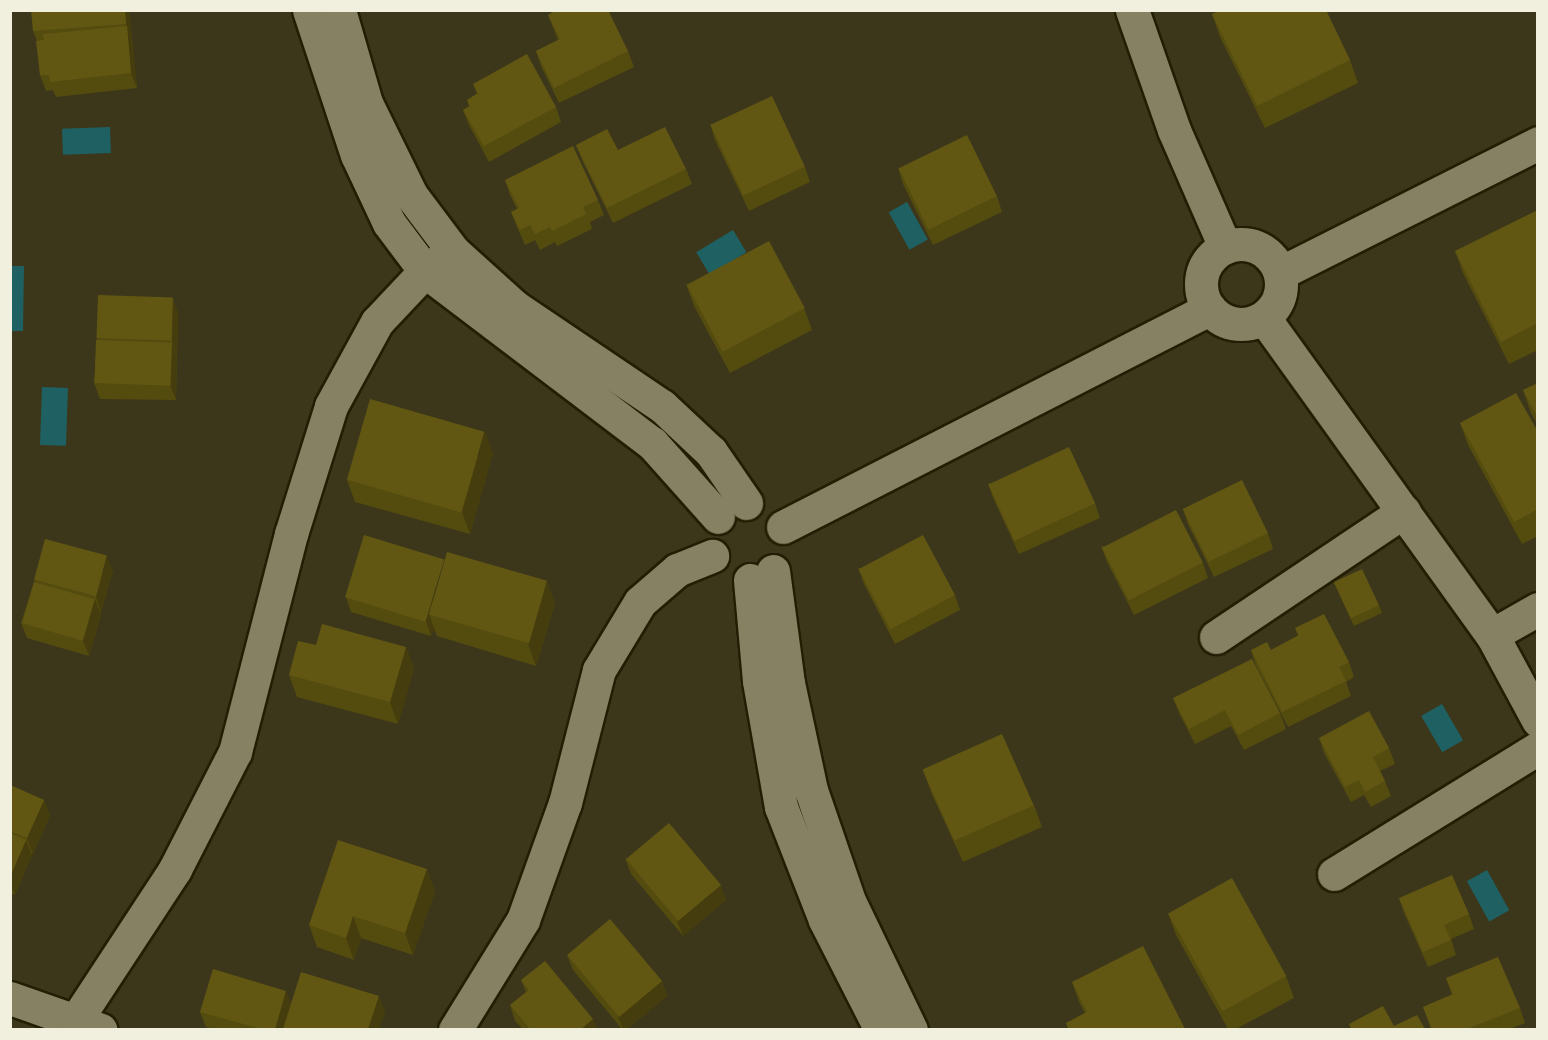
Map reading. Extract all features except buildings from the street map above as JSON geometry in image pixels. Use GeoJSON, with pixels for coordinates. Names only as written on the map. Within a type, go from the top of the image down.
{"type":"FeatureCollection","features":[{"type":"Feature","properties":{"kind":"street"},"geometry":{"type":"LineString","coordinates":[[309,10],[357,155],[389,223],[425,271],[652,443],[732,510],[771,512],[783,527],[785,550],[761,576],[759,681],[781,807],[825,920],[881,1029]]}},
{"type":"Feature","properties":{"kind":"street"},"geometry":{"type":"LineString","coordinates":[[339,10],[366,103],[411,195],[453,251],[515,307],[662,406],[711,452],[732,510]]}},
{"type":"Feature","properties":{"kind":"street"},"geometry":{"type":"LineString","coordinates":[[1132,10],[1174,130],[1225,247]]}},
{"type":"Feature","properties":{"kind":"street"},"geometry":{"type":"LineString","coordinates":[[1280,273],[1538,143]]}},
{"type":"Feature","properties":{"kind":"street"},"geometry":{"type":"LineString","coordinates":[[1242,243],[1256,246],[1274,260],[1280,273],[1282,289],[1277,303],[1264,318],[1240,325],[1226,322],[1209,309],[1200,285],[1204,266],[1225,247],[1242,243]]}},
{"type":"Feature","properties":{"kind":"street"},"geometry":{"type":"LineString","coordinates":[[10,998],[89,1025],[175,869],[235,753],[291,534],[331,406],[377,322],[425,271],[453,251]]}},
{"type":"Feature","properties":{"kind":"street"},"geometry":{"type":"LineString","coordinates":[[783,527],[1209,309]]}},
{"type":"Feature","properties":{"kind":"street"},"geometry":{"type":"LineString","coordinates":[[1264,318],[1492,636],[1538,720]]}},
{"type":"Feature","properties":{"kind":"street"},"geometry":{"type":"LineString","coordinates":[[732,510],[709,542],[712,556],[729,576],[761,576]]}},
{"type":"Feature","properties":{"kind":"street"},"geometry":{"type":"LineString","coordinates":[[1216,637],[1404,511]]}},
{"type":"Feature","properties":{"kind":"street"},"geometry":{"type":"LineString","coordinates":[[455,1029],[523,920],[565,803],[599,670],[640,602],[677,570],[712,556]]}},
{"type":"Feature","properties":{"kind":"street"},"geometry":{"type":"LineString","coordinates":[[761,576],[788,683],[811,790],[849,902],[911,1029]]}},
{"type":"Feature","properties":{"kind":"street"},"geometry":{"type":"LineString","coordinates":[[1492,636],[1538,609]]}},
{"type":"Feature","properties":{"kind":"street"},"geometry":{"type":"LineString","coordinates":[[1334,874],[1538,748]]}},
{"type":"Feature","properties":{"kind":"water"},"geometry":{"type":"Polygon","coordinates":[[[110,127],[111,153],[63,155],[62,129],[110,127]]]}},
{"type":"Feature","properties":{"kind":"water"},"geometry":{"type":"Polygon","coordinates":[[[907,202],[928,240],[909,250],[889,212],[907,202]]]}},
{"type":"Feature","properties":{"kind":"water"},"geometry":{"type":"Polygon","coordinates":[[[733,230],[746,252],[710,274],[696,252],[733,230]]]}},
{"type":"Feature","properties":{"kind":"water"},"geometry":{"type":"Polygon","coordinates":[[[10,266],[24,266],[23,331],[11,331],[10,266]]]}},
{"type":"Feature","properties":{"kind":"water"},"geometry":{"type":"Polygon","coordinates":[[[42,387],[68,388],[66,446],[40,445],[42,387]]]}},
{"type":"Feature","properties":{"kind":"water"},"geometry":{"type":"Polygon","coordinates":[[[1442,704],[1463,740],[1442,752],[1421,716],[1442,704]]]}},
{"type":"Feature","properties":{"kind":"water"},"geometry":{"type":"Polygon","coordinates":[[[1487,870],[1509,910],[1489,921],[1467,881],[1487,870]]]}}]}
